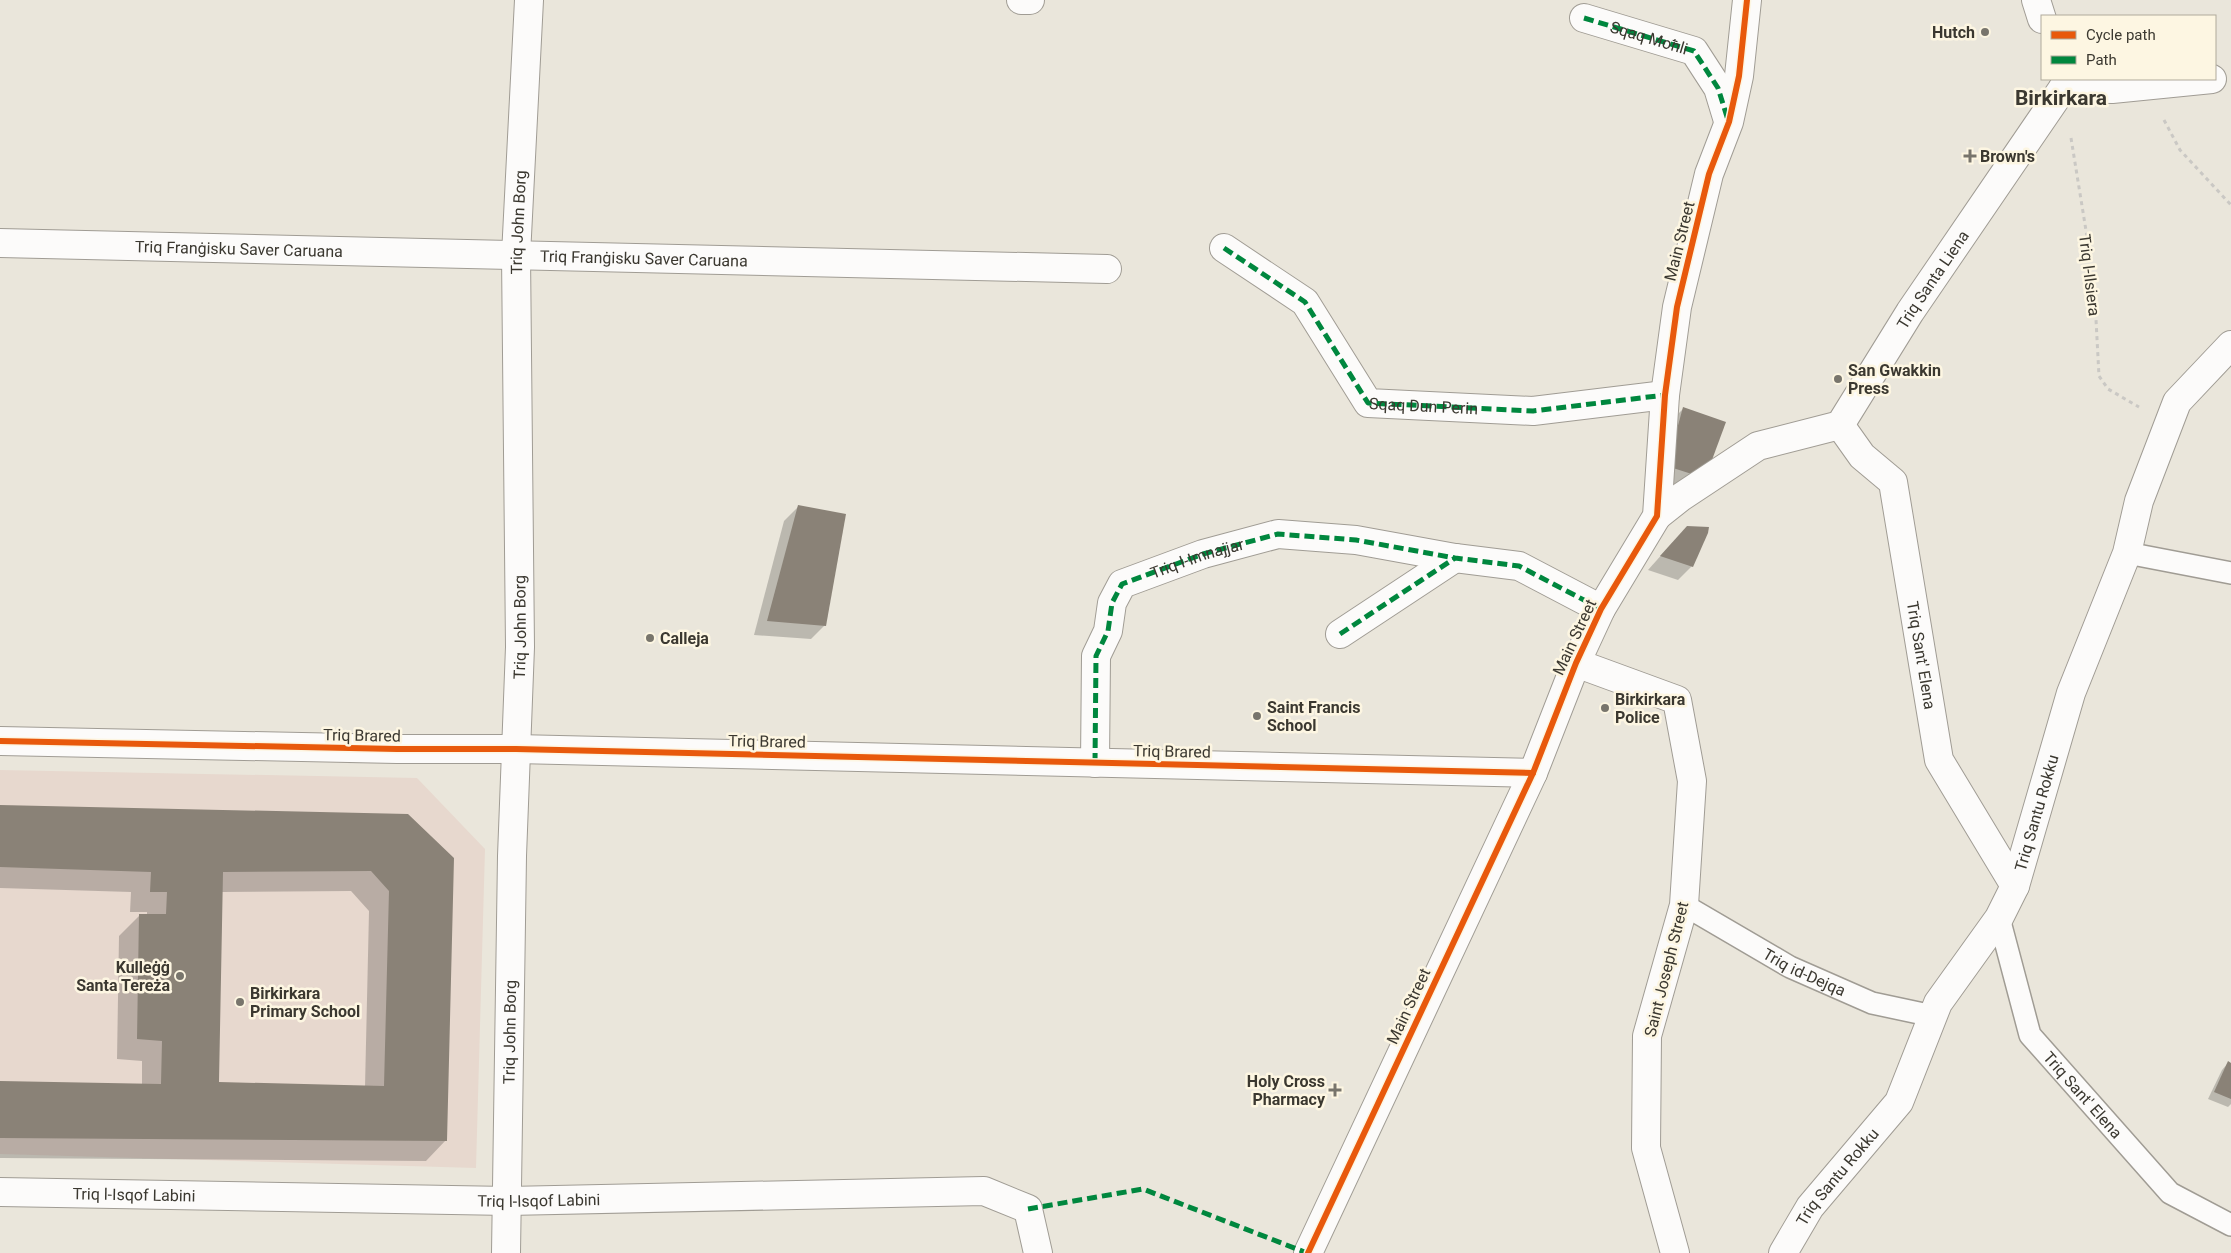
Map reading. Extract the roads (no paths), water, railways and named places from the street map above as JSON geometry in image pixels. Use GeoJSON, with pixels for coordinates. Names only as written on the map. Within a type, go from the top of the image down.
{"type":"FeatureCollection","features":[{"type":"Feature","properties":{"kind":"street","name":"Triq John Borg"},"geometry":{"type":"LineString","coordinates":[[506,1253],[512,856],[520,647],[516,255],[529,0]]}},
{"type":"Feature","properties":{"kind":"street"},"geometry":{"type":"LineString","coordinates":[[1021,0],[1030,0]]}},
{"type":"Feature","properties":{"kind":"street","name":"Main Street"},"geometry":{"type":"LineString","coordinates":[[1308,1253],[1532,774],[1576,663],[1601,609],[1657,516],[1664,395],[1677,307],[1709,174],[1729,122],[1739,76],[1748,0]]}},
{"type":"Feature","properties":{"kind":"street"},"geometry":{"type":"LineString","coordinates":[[2036,0],[2041,16]]}},
{"type":"Feature","properties":{"kind":"street","name":"Sqaq Moħli"},"geometry":{"type":"LineString","coordinates":[[1584,18],[1694,51],[1718,88],[1729,122]]}},
{"type":"Feature","properties":{"kind":"street"},"geometry":{"type":"LineString","coordinates":[[2216,79],[2231,77]]}},
{"type":"Feature","properties":{"kind":"street"},"geometry":{"type":"LineString","coordinates":[[2062,84],[2112,89],[2203,80]]}},
{"type":"Feature","properties":{"kind":"street","name":"Triq Santa Liena"},"geometry":{"type":"LineString","coordinates":[[1840,425],[1910,312],[2062,84]]}},
{"type":"Feature","properties":{"kind":"street","name":"Triq Franġisku Saver Caruana"},"geometry":{"type":"LineString","coordinates":[[0,243],[1107,269]]}},
{"type":"Feature","properties":{"kind":"street","name":"Sqaq Dun Perin"},"geometry":{"type":"LineString","coordinates":[[1224,248],[1305,302],[1368,403],[1533,410],[1664,395]]}},
{"type":"Feature","properties":{"kind":"street","name":"Triq Santu Rokku"},"geometry":{"type":"LineString","coordinates":[[1783,1253],[1810,1207],[1899,1102],[1938,1003],[1999,918],[2015,886],[2071,693],[2127,553],[2139,501],[2177,402],[2231,345]]}},
{"type":"Feature","properties":{"kind":"street"},"geometry":{"type":"LineString","coordinates":[[1657,516],[1681,497],[1758,446],[1840,425]]}},
{"type":"Feature","properties":{"kind":"street","name":"Triq Sant' Elena"},"geometry":{"type":"LineString","coordinates":[[1840,425],[1862,456],[1894,482],[1940,760],[2015,886]]}},
{"type":"Feature","properties":{"kind":"street","name":"Triq l-Imnajjar"},"geometry":{"type":"LineString","coordinates":[[1096,763],[1096,656],[1108,631],[1112,603],[1122,584],[1203,554],[1278,534],[1356,540],[1455,558],[1519,566],[1601,609]]}},
{"type":"Feature","properties":{"kind":"street"},"geometry":{"type":"LineString","coordinates":[[1340,634],[1455,558]]}},
{"type":"Feature","properties":{"kind":"street","name":"Saint Joseph Street"},"geometry":{"type":"LineString","coordinates":[[1576,663],[1677,700],[1692,781],[1684,905],[1647,1036],[1646,1148],[1675,1253]]}},
{"type":"Feature","properties":{"kind":"street","name":"Triq Brared"},"geometry":{"type":"LineString","coordinates":[[0,741],[397,749],[516,749],[1532,774]]}},
{"type":"Feature","properties":{"kind":"street","name":"Triq l-Isqof Labini"},"geometry":{"type":"LineString","coordinates":[[0,1192],[508,1202],[984,1191],[1028,1209],[1038,1253]]}},
{"type":"Feature","properties":{"kind":"lane"},"geometry":{"type":"LineString","coordinates":[[2127,553],[2231,573]]}},
{"type":"Feature","properties":{"kind":"lane","name":"Triq id-Dejqa"},"geometry":{"type":"LineString","coordinates":[[1684,905],[1790,967],[1872,1003],[1933,1016]]}},
{"type":"Feature","properties":{"kind":"lane","name":"Triq Sant' Elena"},"geometry":{"type":"LineString","coordinates":[[1999,918],[2030,1035],[2170,1193],[2231,1225]]}},
{"type":"Feature","properties":{"kind":"place","name":"Hutch"},"geometry":{"type":"Point","coordinates":[1985,32]}},
{"type":"Feature","properties":{"kind":"place","name":"Brown's"},"geometry":{"type":"Point","coordinates":[1970,156]}},
{"type":"Feature","properties":{"kind":"place","name":"San Gwakkin Press"},"geometry":{"type":"Point","coordinates":[1838,379]}},
{"type":"Feature","properties":{"kind":"place","name":"Calleja"},"geometry":{"type":"Point","coordinates":[650,638]}},
{"type":"Feature","properties":{"kind":"place","name":"Birkirkara Police"},"geometry":{"type":"Point","coordinates":[1605,708]}},
{"type":"Feature","properties":{"kind":"place","name":"Saint Francis School"},"geometry":{"type":"Point","coordinates":[1257,716]}},
{"type":"Feature","properties":{"kind":"place","name":"Kulleġġ Santa Tereża"},"geometry":{"type":"Point","coordinates":[180,976]}},
{"type":"Feature","properties":{"kind":"place","name":"Birkirkara Primary School"},"geometry":{"type":"Point","coordinates":[240,1002]}},
{"type":"Feature","properties":{"kind":"place","name":"Holy Cross Pharmacy"},"geometry":{"type":"Point","coordinates":[1335,1090]}},
{"type":"Feature","properties":{"kind":"district","name":"Birkirkara"},"geometry":{"type":"Point","coordinates":[2061,98]}}]}
